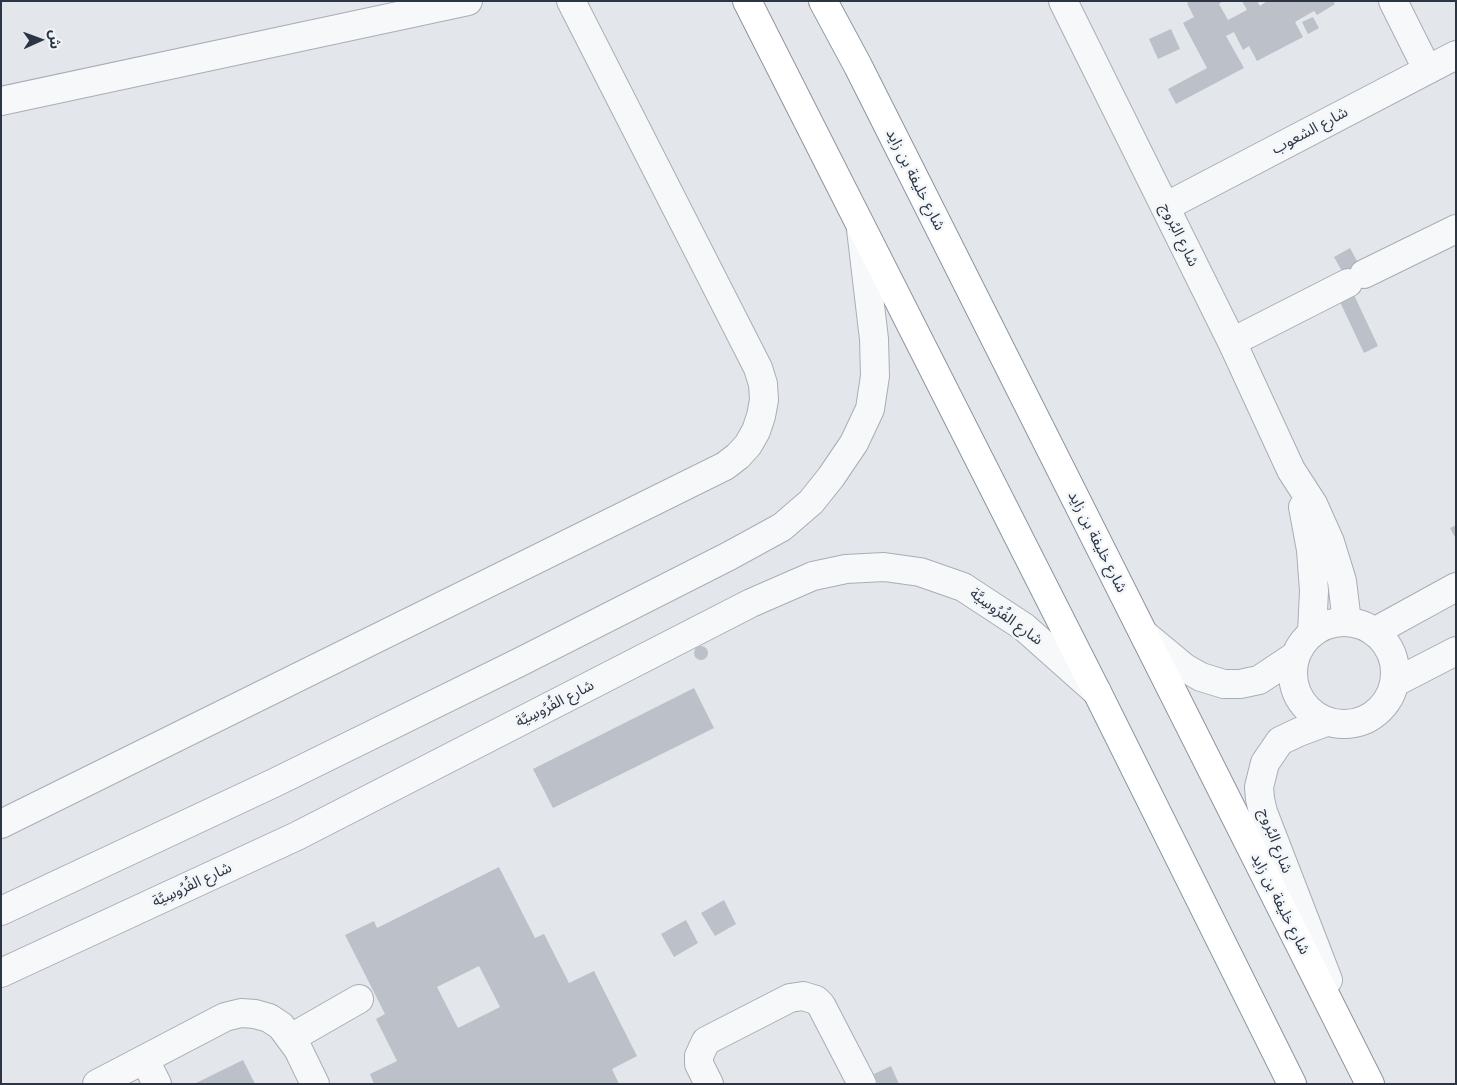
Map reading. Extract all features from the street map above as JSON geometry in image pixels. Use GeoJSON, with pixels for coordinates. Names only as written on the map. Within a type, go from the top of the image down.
{"type":"FeatureCollection","features":[{"type":"Feature","properties":{"kind":"highway"},"geometry":{"type":"LineString","coordinates":[[748,1],[1098,694],[1292,1084]]}},
{"type":"Feature","properties":{"kind":"highway","name":"شارع خليفة بن زايد"},"geometry":{"type":"LineString","coordinates":[[823,1],[867,84],[1370,1084]]}},
{"type":"Feature","properties":{"kind":"street"},"geometry":{"type":"LineString","coordinates":[[1,101],[468,1]]}},
{"type":"Feature","properties":{"kind":"street"},"geometry":{"type":"LineString","coordinates":[[1,824],[725,466],[738,456],[748,444],[756,431],[764,400],[763,384],[758,368],[571,1]]}},
{"type":"Feature","properties":{"kind":"street","name":"شارع البُروج"},"geometry":{"type":"LineString","coordinates":[[1063,1],[1232,342],[1291,470],[1304,510],[1311,550],[1314,591],[1312,633]]}},
{"type":"Feature","properties":{"kind":"street"},"geometry":{"type":"LineString","coordinates":[[1393,1],[1427,70]]}},
{"type":"Feature","properties":{"kind":"street","name":"شارع الشعوب"},"geometry":{"type":"LineString","coordinates":[[1165,207],[1456,55]]}},
{"type":"Feature","properties":{"kind":"street"},"geometry":{"type":"LineString","coordinates":[[1,911],[276,782],[520,662],[743,549],[782,527],[811,502],[831,477],[854,443],[870,410],[875,376],[874,339],[861,223]]}},
{"type":"Feature","properties":{"kind":"street"},"geometry":{"type":"LineString","coordinates":[[1232,342],[1456,229]]}},
{"type":"Feature","properties":{"kind":"street","name":"شارع البُروج"},"geometry":{"type":"LineString","coordinates":[[1291,470],[1313,504],[1330,542],[1342,581],[1347,622]]}},
{"type":"Feature","properties":{"kind":"street","name":"شارع الفُرُوسِيَّة"},"geometry":{"type":"LineString","coordinates":[[1,973],[297,836],[751,603],[813,576],[846,569],[884,567],[920,572],[964,587],[1024,627],[1098,694]]}},
{"type":"Feature","properties":{"kind":"street"},"geometry":{"type":"LineString","coordinates":[[1374,632],[1456,588]]}},
{"type":"Feature","properties":{"kind":"street"},"geometry":{"type":"LineString","coordinates":[[1335,622],[1357,623],[1374,632],[1387,646],[1394,664],[1394,683],[1391,695],[1384,706],[1375,715],[1351,725],[1338,725],[1314,716],[1297,696],[1293,683],[1292,670],[1295,656],[1302,643],[1323,626],[1335,622]]}},
{"type":"Feature","properties":{"kind":"street"},"geometry":{"type":"LineString","coordinates":[[1144,634],[1185,668],[1201,677],[1224,684],[1240,684],[1259,680],[1295,656]]}},
{"type":"Feature","properties":{"kind":"street"},"geometry":{"type":"LineString","coordinates":[[1394,683],[1456,652]]}},
{"type":"Feature","properties":{"kind":"street","name":"شارع البُروج"},"geometry":{"type":"LineString","coordinates":[[1326,722],[1280,741],[1265,763],[1259,787],[1263,812],[1309,929],[1351,1045]]}},
{"type":"Feature","properties":{"kind":"street"},"geometry":{"type":"LineString","coordinates":[[709,1084],[699,1064],[699,1056],[706,1041],[790,998],[803,996],[810,997],[822,1005],[862,1084]]}},
{"type":"Feature","properties":{"kind":"street"},"geometry":{"type":"LineString","coordinates":[[291,1038],[359,999]]}},
{"type":"Feature","properties":{"kind":"street"},"geometry":{"type":"LineString","coordinates":[[97,1084],[225,1017],[240,1013],[255,1014],[269,1018],[281,1026],[291,1038],[315,1084]]}},
{"type":"Feature","properties":{"kind":"street"},"geometry":{"type":"LineString","coordinates":[[145,1060],[157,1084]]}},
{"type":"Feature","properties":{"kind":"building"},"geometry":{"type":"Polygon","coordinates":[[[1191,1],[1223,1],[1219,4],[1228,20],[1247,10],[1242,1],[1257,1],[1260,6],[1267,1],[1333,1],[1335,4],[1317,15],[1314,11],[1295,22],[1303,37],[1257,61],[1249,46],[1243,50],[1234,32],[1226,36],[1244,68],[1176,104],[1168,89],[1207,68],[1183,23],[1194,17],[1187,3],[1191,1]]]}},
{"type":"Feature","properties":{"kind":"building"},"geometry":{"type":"Polygon","coordinates":[[[1313,17],[1319,28],[1308,34],[1302,22],[1313,17]]]}},
{"type":"Feature","properties":{"kind":"building"},"geometry":{"type":"Polygon","coordinates":[[[1171,29],[1180,49],[1158,59],[1149,39],[1171,29]]]}},
{"type":"Feature","properties":{"kind":"building"},"geometry":{"type":"Polygon","coordinates":[[[1350,248],[1364,274],[1352,289],[1334,257],[1350,248]]]}},
{"type":"Feature","properties":{"kind":"building"},"geometry":{"type":"Polygon","coordinates":[[[1354,295],[1378,346],[1364,353],[1340,302],[1354,295]]]}},
{"type":"Feature","properties":{"kind":"building"},"geometry":{"type":"Polygon","coordinates":[[[1456,525],[1456,539],[1450,528],[1456,525]]]}},
{"type":"Feature","properties":{"kind":"building"},"geometry":{"type":"Polygon","coordinates":[[[701,646],[706,648],[708,653],[706,658],[701,660],[696,658],[694,653],[696,648],[701,646]]]}},
{"type":"Feature","properties":{"kind":"building"},"geometry":{"type":"Polygon","coordinates":[[[694,688],[714,728],[553,808],[533,769],[694,688]]]}},
{"type":"Feature","properties":{"kind":"building"},"geometry":{"type":"Polygon","coordinates":[[[499,867],[535,938],[544,934],[569,983],[594,971],[637,1056],[612,1069],[619,1084],[374,1084],[370,1074],[397,1061],[376,1019],[385,1014],[345,935],[374,921],[377,928],[499,867]],[[479,966],[437,987],[458,1028],[500,1007],[479,966]]]}},
{"type":"Feature","properties":{"kind":"building"},"geometry":{"type":"Polygon","coordinates":[[[724,900],[736,924],[715,936],[701,913],[724,900]]]}},
{"type":"Feature","properties":{"kind":"building"},"geometry":{"type":"Polygon","coordinates":[[[686,920],[698,943],[674,957],[661,934],[686,920]]]}},
{"type":"Feature","properties":{"kind":"building"},"geometry":{"type":"Polygon","coordinates":[[[243,1060],[255,1084],[194,1084],[243,1060]]]}},
{"type":"Feature","properties":{"kind":"building"},"geometry":{"type":"Polygon","coordinates":[[[891,1066],[899,1084],[878,1084],[874,1074],[891,1066]]]}}]}
